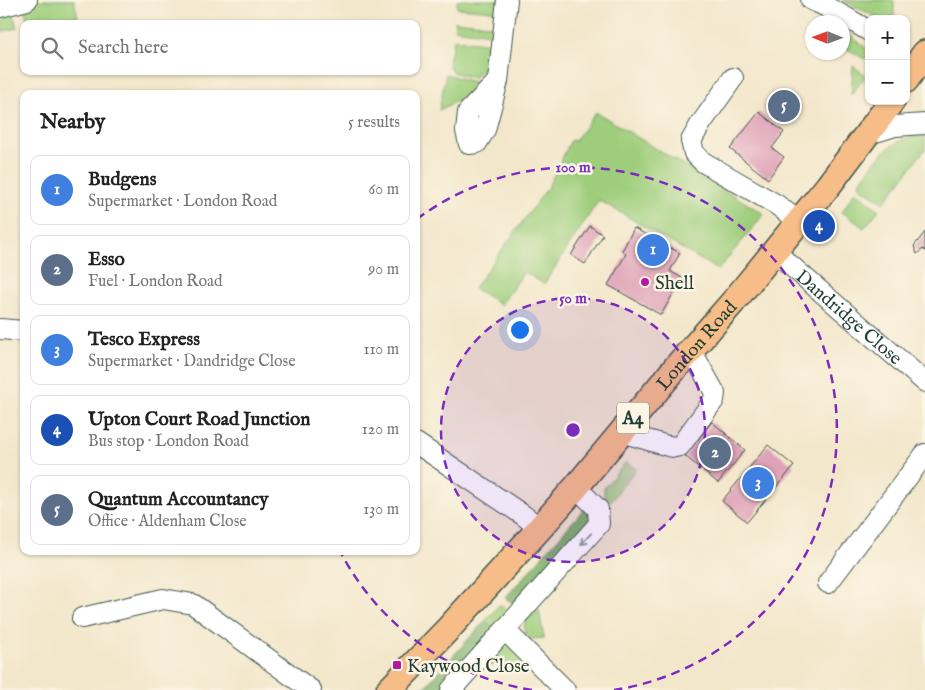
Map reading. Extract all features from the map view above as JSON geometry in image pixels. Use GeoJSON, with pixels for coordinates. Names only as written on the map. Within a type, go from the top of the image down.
{"type":"FeatureCollection","features":[{"type":"Feature","properties":{"kind":"main road","name":"London Road"},"geometry":{"type":"LineString","coordinates":[[388,690],[449,628],[576,487],[733,302],[828,186],[889,105]]}},
{"type":"Feature","properties":{"kind":"street"},"geometry":{"type":"LineString","coordinates":[[0,7],[27,0]]}},
{"type":"Feature","properties":{"kind":"street"},"geometry":{"type":"LineString","coordinates":[[498,81],[507,0]]}},
{"type":"Feature","properties":{"kind":"street"},"geometry":{"type":"LineString","coordinates":[[811,0],[823,4],[865,29]]}},
{"type":"Feature","properties":{"kind":"street"},"geometry":{"type":"LineString","coordinates":[[733,78],[691,141],[694,153],[703,162],[777,204],[798,221]]}},
{"type":"Feature","properties":{"kind":"street"},"geometry":{"type":"LineString","coordinates":[[866,135],[895,126],[925,124]]}},
{"type":"Feature","properties":{"kind":"street","name":"Dandridge Close"},"geometry":{"type":"LineString","coordinates":[[774,251],[925,382]]}},
{"type":"Feature","properties":{"kind":"street"},"geometry":{"type":"LineString","coordinates":[[0,329],[20,332]]}},
{"type":"Feature","properties":{"kind":"street"},"geometry":{"type":"LineString","coordinates":[[621,432],[668,446],[680,446],[714,400],[715,393],[691,350]]}},
{"type":"Feature","properties":{"kind":"street"},"geometry":{"type":"LineString","coordinates":[[420,446],[524,515],[540,528]]}},
{"type":"Feature","properties":{"kind":"street"},"geometry":{"type":"LineString","coordinates":[[828,583],[925,454]]}},
{"type":"Feature","properties":{"kind":"street"},"geometry":{"type":"LineString","coordinates":[[451,690],[599,524],[598,509],[576,487]]}},
{"type":"Feature","properties":{"kind":"street"},"geometry":{"type":"LineString","coordinates":[[82,618],[163,599],[193,604],[311,690]]}},
{"type":"Feature","properties":{"kind":"street"},"geometry":{"type":"LineString","coordinates":[[505,630],[565,690]]}},
{"type":"Feature","properties":{"kind":"green space"},"geometry":{"type":"Polygon","coordinates":[[[21,0],[74,0],[78,17],[66,20],[28,20],[21,0]]]}},
{"type":"Feature","properties":{"kind":"green space"},"geometry":{"type":"Polygon","coordinates":[[[457,0],[501,0],[501,7],[495,11],[457,8],[457,0]]]}},
{"type":"Feature","properties":{"kind":"green space"},"geometry":{"type":"Polygon","coordinates":[[[842,0],[894,1],[894,15],[872,15],[842,0]]]}},
{"type":"Feature","properties":{"kind":"green space"},"geometry":{"type":"Polygon","coordinates":[[[10,3],[17,28],[0,32],[0,6],[10,3]]]}},
{"type":"Feature","properties":{"kind":"green space"},"geometry":{"type":"Polygon","coordinates":[[[455,21],[499,26],[497,35],[455,29],[455,21]]]}},
{"type":"Feature","properties":{"kind":"green space"},"geometry":{"type":"Polygon","coordinates":[[[850,35],[865,48],[864,59],[850,50],[850,35]]]}},
{"type":"Feature","properties":{"kind":"green space"},"geometry":{"type":"Polygon","coordinates":[[[454,39],[497,45],[488,69],[480,70],[474,78],[452,72],[448,66],[454,39]]]}},
{"type":"Feature","properties":{"kind":"green space"},"geometry":{"type":"Polygon","coordinates":[[[853,66],[864,74],[864,78],[851,95],[853,66]]]}},
{"type":"Feature","properties":{"kind":"green space"},"geometry":{"type":"Polygon","coordinates":[[[446,74],[480,84],[457,101],[439,110],[446,74]]]}},
{"type":"Feature","properties":{"kind":"green space"},"geometry":{"type":"Polygon","coordinates":[[[596,112],[764,214],[718,270],[599,200],[544,284],[524,272],[501,305],[474,288],[548,187],[571,140],[575,141],[596,112]]]}},
{"type":"Feature","properties":{"kind":"green space"},"geometry":{"type":"Polygon","coordinates":[[[915,136],[925,136],[925,149],[884,203],[860,187],[859,183],[885,151],[898,142],[915,136]]]}},
{"type":"Feature","properties":{"kind":"green space"},"geometry":{"type":"Polygon","coordinates":[[[855,191],[879,210],[864,228],[842,212],[855,191]]]}},
{"type":"Feature","properties":{"kind":"green space"},"geometry":{"type":"Polygon","coordinates":[[[626,462],[636,469],[610,502],[604,495],[604,488],[626,462]]]}},
{"type":"Feature","properties":{"kind":"green space"},"geometry":{"type":"Polygon","coordinates":[[[584,509],[590,515],[587,526],[516,605],[505,598],[584,509]]]}},
{"type":"Feature","properties":{"kind":"green space"},"geometry":{"type":"Polygon","coordinates":[[[500,604],[509,612],[495,629],[485,621],[500,604]]]}},
{"type":"Feature","properties":{"kind":"green space"},"geometry":{"type":"Polygon","coordinates":[[[539,610],[544,638],[531,639],[525,633],[524,624],[527,619],[539,610]]]}},
{"type":"Feature","properties":{"kind":"green space"},"geometry":{"type":"Polygon","coordinates":[[[485,621],[495,629],[439,690],[422,690],[485,621]]]}},
{"type":"Feature","properties":{"kind":"green space"},"geometry":{"type":"Polygon","coordinates":[[[514,646],[533,668],[486,664],[499,652],[501,647],[514,646]]]}},
{"type":"Feature","properties":{"kind":"building"},"geometry":{"type":"Polygon","coordinates":[[[775,92],[801,108],[793,121],[767,104],[775,92]]]}},
{"type":"Feature","properties":{"kind":"building"},"geometry":{"type":"Polygon","coordinates":[[[759,112],[784,132],[772,148],[784,157],[768,179],[730,149],[759,112]]]}},
{"type":"Feature","properties":{"kind":"building"},"geometry":{"type":"Polygon","coordinates":[[[590,226],[603,235],[585,264],[571,255],[590,226]]]}},
{"type":"Feature","properties":{"kind":"building","name":"Shell"},"geometry":{"type":"Polygon","coordinates":[[[634,228],[680,253],[670,271],[682,278],[661,315],[608,285],[626,254],[622,251],[634,228]]]}},
{"type":"Feature","properties":{"kind":"building"},"geometry":{"type":"Polygon","coordinates":[[[925,232],[925,251],[923,249],[917,254],[914,246],[925,232]]]}},
{"type":"Feature","properties":{"kind":"building"},"geometry":{"type":"Polygon","coordinates":[[[712,422],[745,450],[718,483],[685,456],[712,422]]]}},
{"type":"Feature","properties":{"kind":"building"},"geometry":{"type":"Polygon","coordinates":[[[768,445],[794,466],[747,522],[722,501],[768,445]]]}},
{"type":"Feature","properties":{"kind":"place","name":"Quantum Accountancy"},"geometry":{"type":"Point","coordinates":[784,106]}},
{"type":"Feature","properties":{"kind":"place","name":"Upton Court Road Junction"},"geometry":{"type":"Point","coordinates":[819,226]}},
{"type":"Feature","properties":{"kind":"place","name":"Budgens"},"geometry":{"type":"Point","coordinates":[653,250]}},
{"type":"Feature","properties":{"kind":"place","name":"Shell"},"geometry":{"type":"Point","coordinates":[645,282]}},
{"type":"Feature","properties":{"kind":"place","name":"Esso"},"geometry":{"type":"Point","coordinates":[715,453]}},
{"type":"Feature","properties":{"kind":"place","name":"Tesco Express"},"geometry":{"type":"Point","coordinates":[758,483]}},
{"type":"Feature","properties":{"kind":"place","name":"Kaywood Close"},"geometry":{"type":"Point","coordinates":[397,665]}}]}
